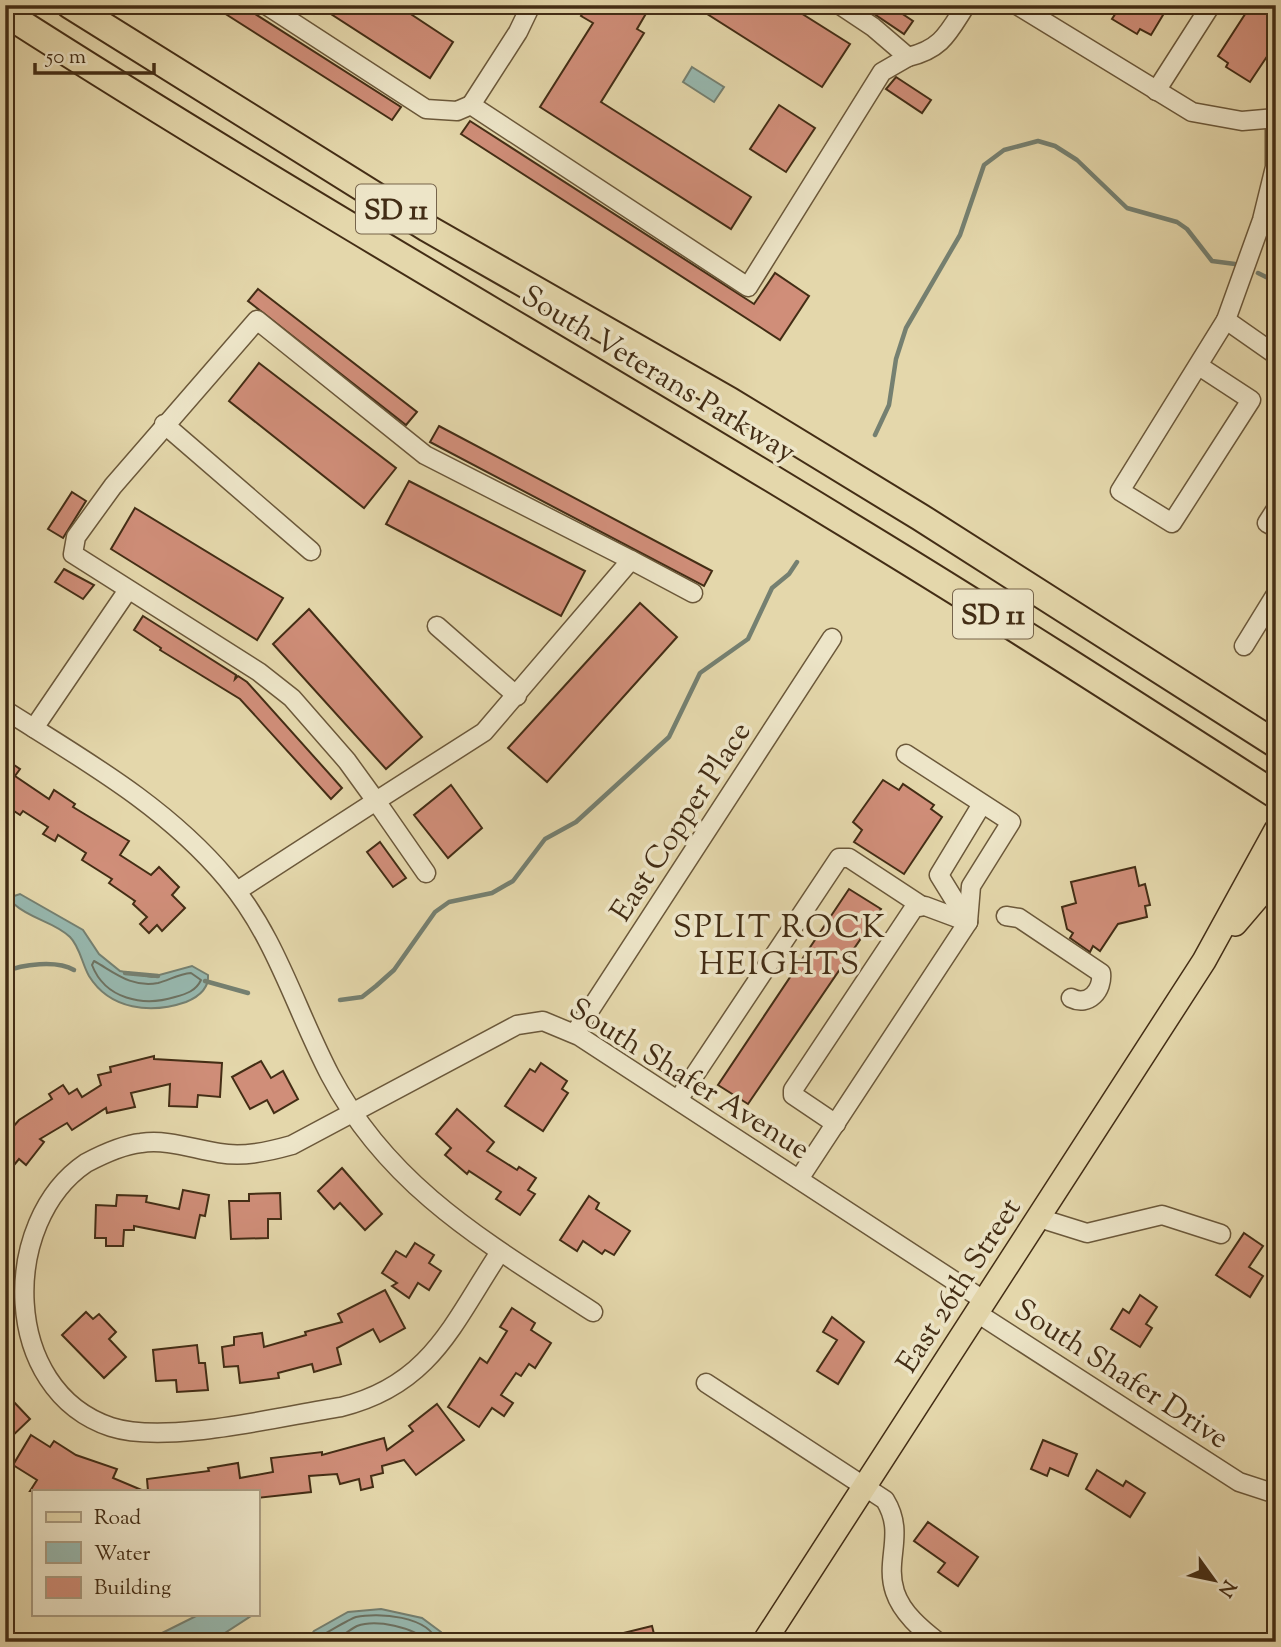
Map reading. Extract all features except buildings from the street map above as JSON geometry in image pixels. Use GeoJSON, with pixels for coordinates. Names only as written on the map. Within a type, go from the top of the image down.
{"type":"FeatureCollection","features":[{"type":"Feature","properties":{"kind":"highway","name":"South Veterans Parkway"},"geometry":{"type":"LineString","coordinates":[[70,5],[427,228],[730,401],[920,517],[1276,744]]}},
{"type":"Feature","properties":{"kind":"highway","name":"South Veterans Parkway"},"geometry":{"type":"LineString","coordinates":[[5,13],[166,116],[408,263],[843,522],[1276,795]]}},
{"type":"Feature","properties":{"kind":"main road","name":"East 26th Street"},"geometry":{"type":"LineString","coordinates":[[764,1642],[1204,961],[1276,830]]}},
{"type":"Feature","properties":{"kind":"main road","name":"East 26th Street"},"geometry":{"type":"LineString","coordinates":[[1204,961],[1276,876]]}},
{"type":"Feature","properties":{"kind":"street"},"geometry":{"type":"LineString","coordinates":[[266,5],[426,109],[457,111],[471,105],[518,32],[531,5]]}},
{"type":"Feature","properties":{"kind":"street"},"geometry":{"type":"LineString","coordinates":[[840,5],[873,27],[908,57]]}},
{"type":"Feature","properties":{"kind":"street"},"geometry":{"type":"LineString","coordinates":[[471,105],[748,288],[882,72],[908,57],[928,53],[942,42],[966,5]]}},
{"type":"Feature","properties":{"kind":"street"},"geometry":{"type":"LineString","coordinates":[[1017,5],[1184,108],[1217,118],[1275,118],[1275,167],[1262,220],[1226,320],[1120,491],[1172,523],[1251,400],[1199,366]]}},
{"type":"Feature","properties":{"kind":"street"},"geometry":{"type":"LineString","coordinates":[[1156,91],[1211,5]]}},
{"type":"Feature","properties":{"kind":"street"},"geometry":{"type":"LineString","coordinates":[[426,873],[347,761],[292,698],[259,672],[73,554],[76,537],[113,486],[164,424],[257,320],[425,455],[693,593]]}},
{"type":"Feature","properties":{"kind":"street"},"geometry":{"type":"LineString","coordinates":[[1226,320],[1276,355]]}},
{"type":"Feature","properties":{"kind":"street"},"geometry":{"type":"LineString","coordinates":[[164,424],[311,551]]}},
{"type":"Feature","properties":{"kind":"street"},"geometry":{"type":"LineString","coordinates":[[1276,509],[1266,523],[1276,528]]}},
{"type":"Feature","properties":{"kind":"street"},"geometry":{"type":"LineString","coordinates":[[237,891],[484,732],[631,560]]}},
{"type":"Feature","properties":{"kind":"street"},"geometry":{"type":"LineString","coordinates":[[34,728],[128,590]]}},
{"type":"Feature","properties":{"kind":"street"},"geometry":{"type":"LineString","coordinates":[[1244,646],[1276,594]]}},
{"type":"Feature","properties":{"kind":"street"},"geometry":{"type":"LineString","coordinates":[[437,626],[517,696]]}},
{"type":"Feature","properties":{"kind":"street","name":"East Copper Place"},"geometry":{"type":"LineString","coordinates":[[575,1033],[832,638]]}},
{"type":"Feature","properties":{"kind":"street"},"geometry":{"type":"LineString","coordinates":[[5,710],[129,790],[168,819],[206,855],[237,891],[273,948],[330,1075],[352,1112],[386,1157],[422,1195],[500,1252],[593,1312]]}},
{"type":"Feature","properties":{"kind":"street"},"geometry":{"type":"LineString","coordinates":[[799,1179],[968,922],[971,886],[1011,822],[906,754]]}},
{"type":"Feature","properties":{"kind":"street"},"geometry":{"type":"LineString","coordinates":[[968,922],[939,875],[982,804]]}},
{"type":"Feature","properties":{"kind":"street"},"geometry":{"type":"LineString","coordinates":[[678,1100],[839,858],[849,858],[922,906],[968,922]]}},
{"type":"Feature","properties":{"kind":"street"},"geometry":{"type":"LineString","coordinates":[[836,1124],[799,1100],[793,1095],[793,1090],[908,914],[914,908],[922,906]]}},
{"type":"Feature","properties":{"kind":"street"},"geometry":{"type":"LineString","coordinates":[[1006,916],[1019,918],[1101,973],[1101,983],[1093,996],[1082,1001],[1071,998]]}},
{"type":"Feature","properties":{"kind":"street","name":"South Shafer Avenue"},"geometry":{"type":"LineString","coordinates":[[500,1252],[429,1358],[399,1385],[362,1402],[174,1433],[131,1432],[95,1421],[74,1408],[50,1384],[28,1352],[13,1299],[21,1241],[40,1203],[53,1188],[84,1165],[128,1145],[162,1143],[221,1154],[255,1154],[292,1145],[517,1025],[543,1021],[575,1033],[799,1179],[981,1307]]}},
{"type":"Feature","properties":{"kind":"street"},"geometry":{"type":"LineString","coordinates":[[1039,1218],[1087,1233],[1162,1215],[1221,1234]]}},
{"type":"Feature","properties":{"kind":"street","name":"South Shafer Drive"},"geometry":{"type":"LineString","coordinates":[[981,1307],[1239,1482],[1276,1494]]}},
{"type":"Feature","properties":{"kind":"street"},"geometry":{"type":"LineString","coordinates":[[706,1383],[885,1500],[893,1513],[897,1528],[894,1590],[903,1608],[938,1642]]}},
{"type":"Feature","properties":{"kind":"water"},"geometry":{"type":"Polygon","coordinates":[[[692,67],[724,87],[714,102],[683,82],[692,67]]]}},
{"type":"Feature","properties":{"kind":"water"},"geometry":{"type":"Polygon","coordinates":[[[20,894],[83,930],[99,954],[120,971],[152,977],[192,966],[208,975],[207,984],[195,998],[173,1006],[145,1008],[120,1002],[108,996],[89,976],[70,937],[14,904],[14,896],[20,894]]]}},
{"type":"Feature","properties":{"kind":"water"},"geometry":{"type":"Polygon","coordinates":[[[381,1609],[422,1618],[441,1632],[443,1642],[306,1642],[314,1631],[348,1612],[381,1609]]]}},
{"type":"Feature","properties":{"kind":"water"},"geometry":{"type":"Polygon","coordinates":[[[196,1616],[251,1616],[211,1642],[144,1642],[196,1616]]]}},
{"type":"Feature","properties":{"kind":"waterway"},"geometry":{"type":"LineString","coordinates":[[875,435],[889,405],[896,359],[906,328],[960,235],[984,165],[1004,150],[1038,141],[1055,146],[1077,160],[1127,208],[1177,222],[1187,229],[1212,261],[1235,264]]}},
{"type":"Feature","properties":{"kind":"waterway"},"geometry":{"type":"LineString","coordinates":[[1258,273],[1276,282]]}},
{"type":"Feature","properties":{"kind":"waterway"},"geometry":{"type":"LineString","coordinates":[[340,1000],[362,997],[394,970],[435,912],[449,902],[492,893],[513,881],[545,839],[576,822],[669,737],[700,673],[748,639],[772,588],[789,574],[797,562]]}},
{"type":"Feature","properties":{"kind":"waterway"},"geometry":{"type":"LineString","coordinates":[[5,972],[40,964],[58,965],[74,970]]}},
{"type":"Feature","properties":{"kind":"waterway"},"geometry":{"type":"LineString","coordinates":[[125,973],[158,976]]}},
{"type":"Feature","properties":{"kind":"waterway"},"geometry":{"type":"LineString","coordinates":[[205,981],[248,993]]}},
{"type":"Feature","properties":{"kind":"district","name":"SPLIT ROCK HEIGHTS"},"geometry":{"type":"Point","coordinates":[780,944]}}]}
